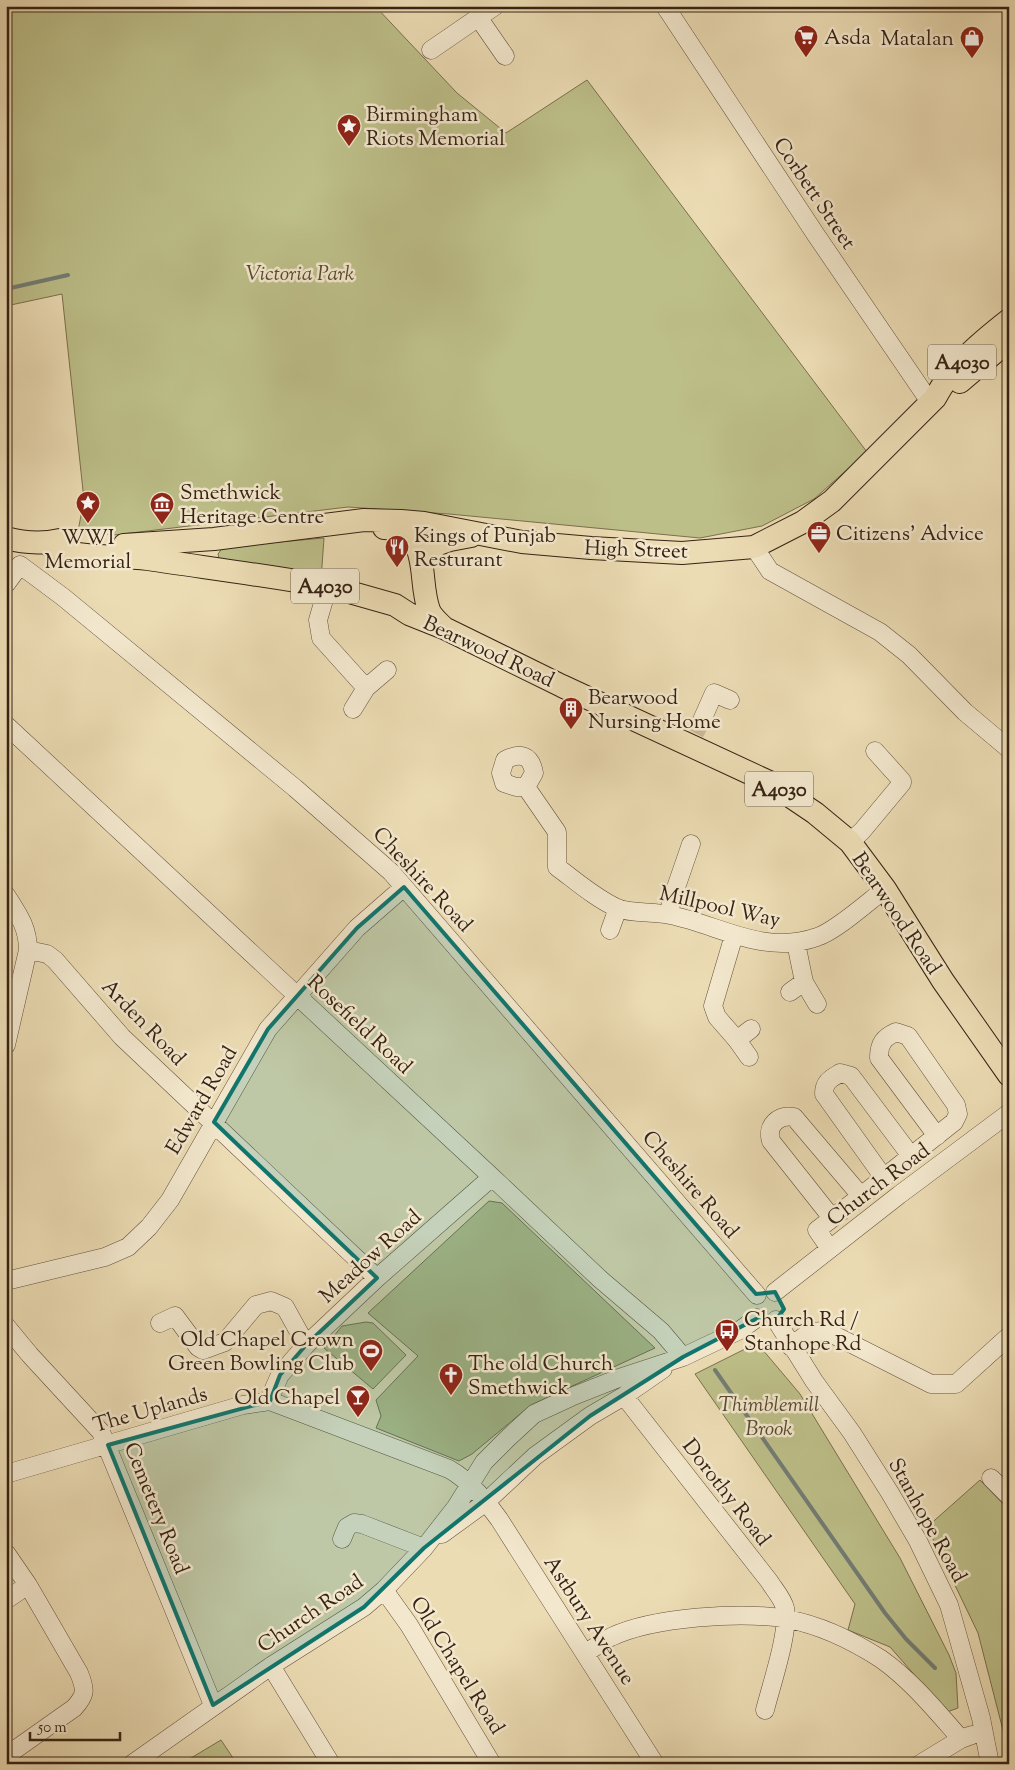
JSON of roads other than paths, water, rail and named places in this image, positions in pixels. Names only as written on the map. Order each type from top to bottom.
[{"type":"main road","name":"High Street","points":[[13,540],[46,543],[59,540],[130,546],[172,553],[214,539],[364,520],[402,521],[522,542],[591,548],[673,553],[754,547],[803,522],[832,501],[932,400],[945,395],[1006,334]]},
{"type":"main road","name":"A4030","points":[[323,526],[402,530],[414,542],[422,562],[424,588],[430,613],[444,628]]},
{"type":"main road","name":"A4030","points":[[422,562],[436,545],[450,540],[480,535]]},
{"type":"main road","points":[[214,539],[210,549],[211,559],[221,570]]},
{"type":"main road","name":"Bearwood Road","points":[[172,553],[221,570],[328,586],[395,605],[409,614],[696,733],[815,813],[850,842],[886,888],[942,981],[1009,1075]]},
{"type":"main road","points":[[395,605],[410,602],[417,598],[424,588]]},
{"type":"street","points":[[431,50],[495,6]]},
{"type":"street","name":"Corbett Street","points":[[665,6],[811,228],[932,400]]},
{"type":"street","points":[[478,18],[505,56]]},
{"type":"street","points":[[6,584],[20,565],[13,540]]},
{"type":"street","points":[[754,547],[770,571],[880,632],[895,643],[964,712],[1009,749]]},
{"type":"street","name":"Cheshire Road","points":[[20,565],[63,597],[295,788],[385,866],[757,1295]]},
{"type":"street","points":[[328,586],[318,620],[321,638],[366,688]]},
{"type":"street","points":[[353,709],[366,688],[387,670]]},
{"type":"street","points":[[696,733],[714,693],[730,700]]},
{"type":"street","name":"Rosefield Road","points":[[6,725],[600,1279],[661,1331],[682,1357]]},
{"type":"street","points":[[850,842],[862,831],[902,783],[875,751]]},
{"type":"street","name":"Millpool Way","points":[[526,787],[556,832],[558,844],[557,867],[586,889],[618,908],[670,915],[768,944],[796,943],[819,937],[886,888]]},
{"type":"street","points":[[670,915],[671,902],[691,844]]},
{"type":"street","name":"Edward Road","points":[[6,1281],[105,1257],[128,1247],[149,1227],[170,1200],[268,1029],[357,928],[404,887]]},
{"type":"street","points":[[6,895],[23,922],[28,937],[28,950],[6,1046]]},
{"type":"street","points":[[610,930],[618,908]]},
{"type":"street","points":[[734,935],[713,1006],[717,1018],[748,1056]]},
{"type":"street","points":[[796,943],[797,987],[817,1004]]},
{"type":"street","name":"Arden Road","points":[[28,950],[47,954],[55,960],[122,1037],[377,1278]]},
{"type":"street","points":[[736,1040],[751,1029]]},
{"type":"street","points":[[830,1249],[817,1230],[954,1122],[958,1114],[956,1105],[908,1036],[896,1032],[886,1037],[879,1046],[878,1058],[936,1136]]},
{"type":"street","points":[[884,1178],[824,1094],[824,1087],[830,1079],[840,1073],[851,1076],[911,1156]]},
{"type":"street","name":"Church Road","points":[[775,1292],[1009,1113]]},
{"type":"street","points":[[832,1218],[771,1141],[768,1133],[771,1126],[777,1120],[787,1116],[794,1117],[861,1196]]},
{"type":"street","name":"Meadow Road","points":[[270,1401],[280,1375],[306,1345],[377,1278],[492,1177]]},
{"type":"street","points":[[766,1291],[775,1292],[782,1299],[784,1309],[780,1317],[766,1322],[757,1318],[752,1309],[757,1295],[766,1291]]},
{"type":"street","points":[[160,1323],[175,1316],[198,1347],[203,1350],[224,1342],[256,1305],[271,1301],[285,1307],[306,1345]]},
{"type":"street","name":"Church Road","points":[[132,1764],[213,1705],[364,1607],[384,1590],[424,1548],[456,1507],[484,1462],[534,1414],[570,1397],[619,1378],[682,1357],[740,1330],[757,1318]]},
{"type":"street","name":"Stanhope Road","points":[[776,1320],[791,1347],[852,1433],[890,1493],[918,1541],[949,1605],[982,1718],[990,1764]]},
{"type":"street","name":"Cemetery Road","points":[[6,1326],[101,1432],[108,1445],[213,1705]]},
{"type":"street","points":[[791,1347],[806,1334],[815,1330],[828,1332],[932,1384],[956,1384],[1009,1336]]},
{"type":"street","name":"Church Road","points":[[424,1548],[486,1502],[536,1456],[590,1416],[624,1396],[682,1357]]},
{"type":"street","name":"Dorothy Road","points":[[624,1396],[769,1581],[785,1605],[787,1619]]},
{"type":"street","name":"The Uplands","points":[[6,1474],[244,1405],[270,1401],[449,1469],[470,1484]]},
{"type":"street","points":[[991,1478],[1009,1496]]},
{"type":"street","points":[[470,1484],[486,1502]]},
{"type":"street","name":"Astbury Avenue","points":[[486,1502],[655,1764]]},
{"type":"street","points":[[342,1539],[347,1526],[354,1522],[424,1548]]},
{"type":"street","points":[[6,1553],[28,1585],[79,1673],[85,1687],[83,1699],[74,1708],[6,1756]]},
{"type":"street","points":[[6,1600],[28,1585]]},
{"type":"street","name":"Old Chapel Road","points":[[384,1590],[409,1625],[492,1764]]},
{"type":"street","points":[[585,1653],[612,1637],[638,1628],[683,1619],[712,1617],[787,1619],[816,1627],[844,1638],[881,1660],[922,1695],[962,1739]]},
{"type":"street","points":[[765,1710],[787,1619]]},
{"type":"street","points":[[271,1666],[331,1764]]},
{"type":"street","points":[[920,1764],[962,1739],[983,1731]]},
{"type":"waterway","points":[[6,289],[68,275]]},
{"type":"waterway","name":"Thimblemill Brook","points":[[715,1370],[885,1613],[906,1639],[935,1668]]},
{"type":"tunnel","points":[[695,733],[702,720]]},
{"type":"place","name":"Asda","points":[[806,58]]},
{"type":"place","name":"Matalan","points":[[972,59]]},
{"type":"place","name":"Birmingham Riots Memorial","points":[[349,147]]},
{"type":"place","name":"WWI Memorial","points":[[88,524]]},
{"type":"place","name":"Smethwick Heritage Centre","points":[[162,525]]},
{"type":"place","name":"Citizens' Advice","points":[[819,554]]},
{"type":"place","name":"Kings of Punjab Resturant","points":[[397,568]]},
{"type":"place","name":"Bearwood Nursing Home","points":[[571,730]]},
{"type":"place","name":"Church Rd / Stanhope Rd","points":[[727,1352]]},
{"type":"place","name":"Old Chapel Crown Green Bowling Club","points":[[371,1372]]},
{"type":"place","name":"The old Church Smethwick","points":[[451,1396]]},
{"type":"place","name":"Old Chapel","points":[[358,1418]]},
{"type":"park label","name":"Victoria Park","points":[[300,273]]}]
